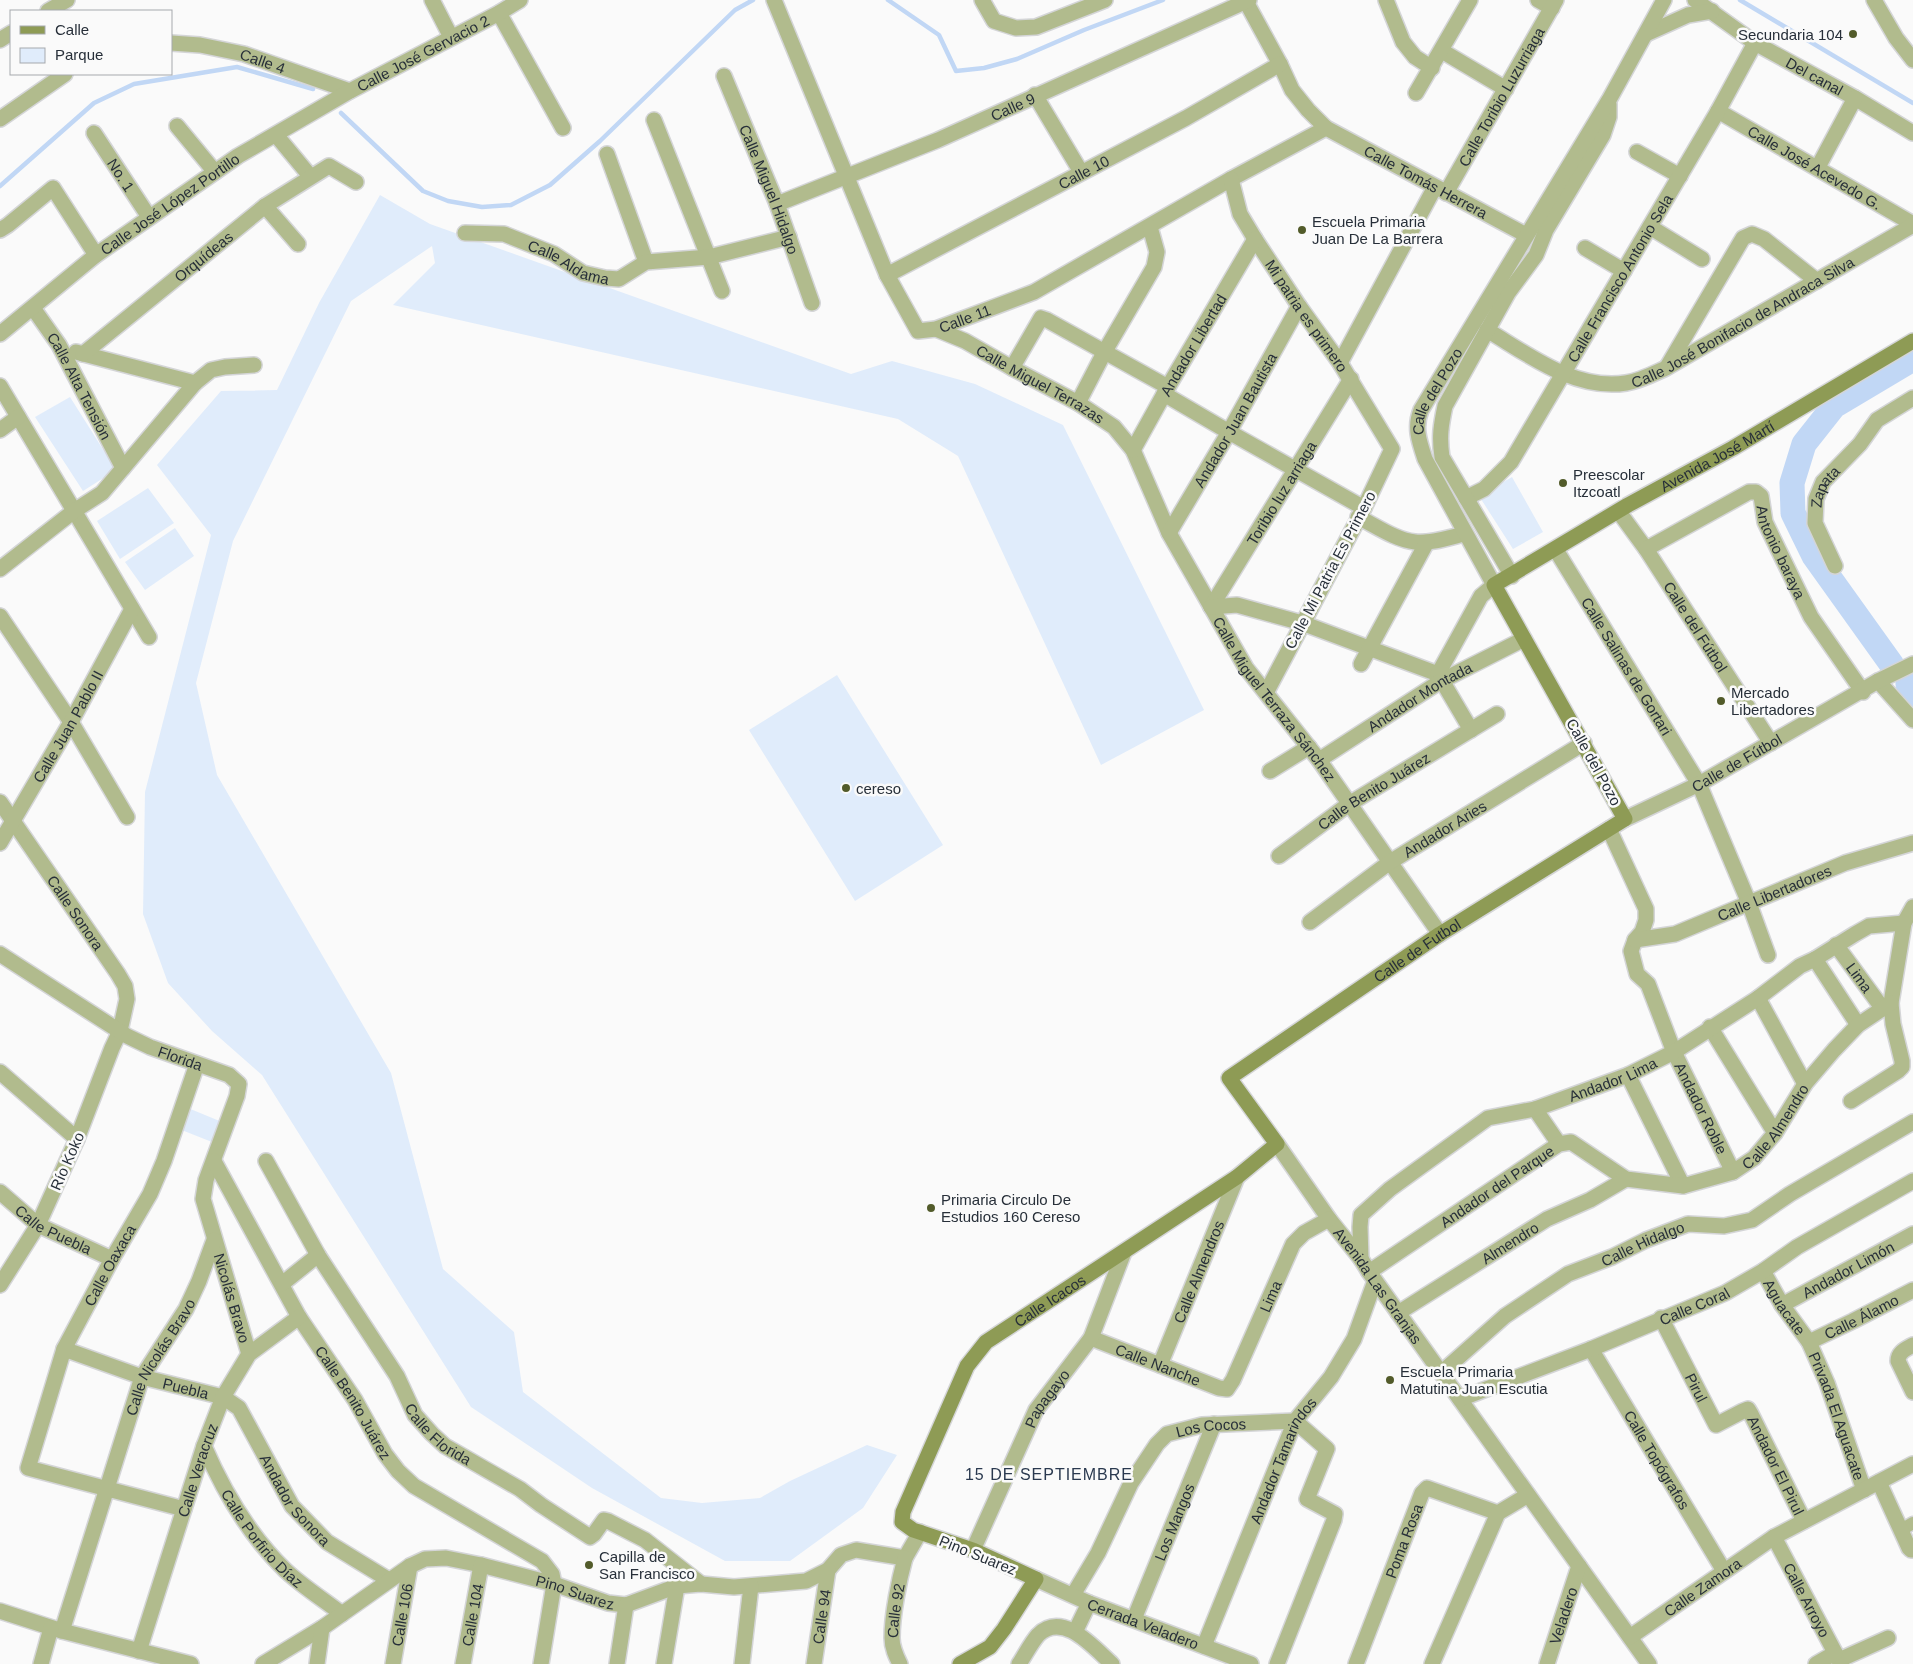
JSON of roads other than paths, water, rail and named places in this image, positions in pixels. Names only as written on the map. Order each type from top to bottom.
[{"type":"main road","name":"Avenida José Martí","points":[[1494,585],[1733,448],[1913,341]]},
{"type":"main road","name":"Calle del Pozo","points":[[1494,585],[1625,819]]},
{"type":"main road","name":"Calle de Fútbol","points":[[1608,829],[1625,819]]},
{"type":"main road","name":"Calle de Futbol","points":[[1230,1078],[1440,934],[1608,829]]},
{"type":"main road","name":"Avenida Las Granjas","points":[[1230,1078],[1277,1144]]},
{"type":"main road","name":"Calle Icacos","points":[[902,1522],[903,1512],[967,1366],[986,1342],[1237,1177],[1277,1144]]},
{"type":"main road","name":"Pino Suarez","points":[[902,1522],[913,1530],[973,1550],[1042,1582]]},
{"type":"main road","points":[[960,1664],[990,1647],[1042,1582]]},
{"type":"street","points":[[50,10],[67,0]]},
{"type":"street","points":[[432,0],[451,37]]},
{"type":"street","name":"Calle José Gervacio 2","points":[[350,91],[499,13],[520,0]]},
{"type":"street","name":"Calle 11","points":[[774,0],[887,275],[918,331],[936,329],[1034,292],[1231,179],[1326,128]]},
{"type":"street","points":[[982,0],[994,21],[1016,28],[1036,26],[1105,0]]},
{"type":"street","name":"Calle 9","points":[[777,204],[938,140],[1246,0]]},
{"type":"street","name":"Calle Tomás Herrera","points":[[1246,0],[1292,90],[1326,128],[1526,235]]},
{"type":"street","points":[[1386,0],[1403,42],[1414,57],[1432,68]]},
{"type":"street","points":[[1416,92],[1442,51],[1470,0]]},
{"type":"street","points":[[1538,0],[1554,4]]},
{"type":"street","name":"Calle del Pozo","points":[[1494,585],[1426,459],[1418,437],[1417,419],[1609,100],[1664,0]]},
{"type":"street","name":"Del canal","points":[[1695,0],[1755,43],[1855,98],[1913,133]]},
{"type":"street","points":[[1874,0],[1896,38],[1913,60]]},
{"type":"street","name":"Calle Toribio Luzurriaga","points":[[1340,363],[1441,190],[1506,88],[1554,4]]},
{"type":"street","points":[[1646,34],[1688,16],[1712,11]]},
{"type":"street","points":[[499,13],[564,128]]},
{"type":"street","name":"Calle 4","points":[[172,43],[200,45],[244,54],[350,91]]},
{"type":"street","name":"Calle Francisco Antonio Sela","points":[[1466,498],[1484,488],[1500,475],[1511,462],[1718,111],[1755,43]]},
{"type":"street","points":[[1442,51],[1506,88]]},
{"type":"street","name":"Calle 10","points":[[887,275],[1186,118],[1280,64]]},
{"type":"street","points":[[0,118],[64,75]]},
{"type":"street","name":"Calle Miguel Hidalgo","points":[[724,76],[777,204],[812,303]]},
{"type":"street","name":"Calle José López Portillo","points":[[0,334],[96,255],[149,217],[238,156],[350,91]]},
{"type":"street","points":[[1036,96],[1081,172]]},
{"type":"street","points":[[1818,167],[1855,98]]},
{"type":"street","points":[[1512,576],[1442,457],[1439,438],[1445,406],[1508,292],[1536,255],[1546,230],[1602,135],[1609,117],[1609,100]]},
{"type":"street","name":"Calle José Acevedo G.","points":[[1718,111],[1818,167],[1913,224]]},
{"type":"street","points":[[654,120],[722,291]]},
{"type":"street","points":[[177,126],[215,172]]},
{"type":"street","name":"No. 1","points":[[94,133],[149,217]]},
{"type":"street","points":[[276,135],[310,176]]},
{"type":"street","points":[[1637,152],[1680,176]]},
{"type":"street","points":[[608,154],[646,262]]},
{"type":"street","name":"Orquídeas","points":[[83,354],[265,206],[310,176],[329,166],[356,182]]},
{"type":"street","name":"Mi patria es primero","points":[[1231,179],[1240,214],[1254,239],[1351,379],[1392,449]]},
{"type":"street","points":[[0,230],[53,188],[96,255]]},
{"type":"street","points":[[265,206],[298,244]]},
{"type":"street","name":"Calle José Bonifacio de Andraca Silva","points":[[1487,330],[1563,374],[1586,381],[1625,383],[1647,378],[1913,224]]},
{"type":"street","points":[[1078,403],[1105,351],[1154,267],[1158,252],[1150,227]]},
{"type":"street","points":[[1650,227],[1702,259]]},
{"type":"street","name":"Calle Aldama","points":[[465,234],[504,234],[554,254],[583,273],[620,279],[646,262],[709,257],[789,237]]},
{"type":"street","points":[[1666,368],[1743,238],[1752,234],[1764,239],[1816,281]]},
{"type":"street","name":"Andador Libertad","points":[[1133,450],[1254,239]]},
{"type":"street","points":[[1585,248],[1624,271]]},
{"type":"street","name":"Andador Juan Bautista","points":[[1170,533],[1299,306]]},
{"type":"street","name":"Calle Alta Tensión","points":[[32,308],[59,345],[123,468]]},
{"type":"street","points":[[1012,368],[1040,318],[1047,320],[1105,351],[1229,432],[1296,470],[1404,539],[1415,542],[1427,542],[1465,534]]},
{"type":"street","name":"Calle Miguel Terrazas","points":[[936,329],[965,341],[1078,403],[1114,427],[1133,450]]},
{"type":"street","points":[[59,345],[83,354],[195,382]]},
{"type":"street","points":[[0,569],[74,511],[102,493],[195,382],[211,370],[254,365]]},
{"type":"street","name":"Toribio luz arriaga","points":[[1211,607],[1351,379]]},
{"type":"street","points":[[0,386],[149,637]]},
{"type":"street","name":"Zapata","points":[[1835,566],[1815,523],[1816,499],[1823,482],[1860,444],[1877,420],[1913,398]]},
{"type":"street","points":[[0,430],[18,416]]},
{"type":"street","name":"Calle Mi Patria Es Primero","points":[[1267,692],[1392,449]]},
{"type":"street","name":"Calle Miguel Terraza Sánchez","points":[[1133,450],[1170,533],[1246,668],[1267,692],[1319,760],[1440,934]]},
{"type":"street","name":"Antonio baraya","points":[[1646,549],[1749,492],[1756,492],[1761,496],[1765,522],[1772,538],[1811,617],[1863,692]]},
{"type":"street","name":"Calle del Fútbol","points":[[1619,512],[1646,549],[1771,743]]},
{"type":"street","points":[[1362,664],[1427,542]]},
{"type":"street","name":"Calle Salinas de Gortari","points":[[1556,550],[1699,784],[1749,903],[1768,955]]},
{"type":"street","points":[[1440,678],[1481,596],[1494,585]]},
{"type":"street","points":[[1211,607],[1237,605],[1302,623],[1370,648],[1440,678],[1471,730]]},
{"type":"street","name":"Calle Juan Pablo II","points":[[0,842],[71,722],[132,610]]},
{"type":"street","points":[[0,616],[71,722],[127,817]]},
{"type":"street","name":"Andador Montada","points":[[1319,760],[1440,678],[1524,639]]},
{"type":"street","points":[[1912,668],[1882,679],[1913,720]]},
{"type":"street","name":"Calle de Fútbol","points":[[1625,819],[1699,784],[1863,692],[1882,679]]},
{"type":"street","name":"Calle Benito Juárez","points":[[1279,856],[1349,804],[1497,714]]},
{"type":"street","name":"Andador Aries","points":[[1310,922],[1390,862],[1584,743]]},
{"type":"street","points":[[1270,771],[1309,747]]},
{"type":"street","name":"Calle Sonora","points":[[0,802],[125,986],[127,999],[120,1031]]},
{"type":"street","points":[[1608,829],[1646,909],[1646,920],[1642,932],[1635,940]]},
{"type":"street","name":"Calle Libertadores","points":[[1635,940],[1675,934],[1845,863],[1913,843]]},
{"type":"street","points":[[1851,1101],[1902,1067],[1893,1024],[1887,1006],[1904,923],[1913,907]]},
{"type":"street","name":"Andador Lima","points":[[1365,1266],[1360,1227],[1361,1216],[1376,1202],[1488,1118],[1535,1109],[1628,1075],[1670,1041],[1710,1027],[1758,998],[1800,966],[1816,959],[1869,926],[1904,923]]},
{"type":"street","name":"Andador Roble","points":[[1635,940],[1632,951],[1637,974],[1648,984],[1670,1041],[1733,1172]]},
{"type":"street","name":"Lima","points":[[1836,945],[1887,1006]]},
{"type":"street","name":"Florida","points":[[0,954],[120,1031],[150,1047],[229,1075],[239,1084],[237,1096],[214,1161]]},
{"type":"street","points":[[1816,959],[1858,1025]]},
{"type":"street","points":[[1758,998],[1805,1084]]},
{"type":"street","name":"Calle Almendro","points":[[1626,1179],[1683,1186],[1733,1172],[1754,1158],[1775,1133],[1805,1084],[1858,1025],[1887,1006]]},
{"type":"street","points":[[1710,1027],[1775,1133]]},
{"type":"street","name":"Río Koko","points":[[0,1285],[38,1225],[77,1139],[120,1031]]},
{"type":"street","name":"Calle Oaxaca","points":[[108,1489],[28,1468],[64,1349],[112,1259],[150,1194],[197,1064]]},
{"type":"street","points":[[0,1072],[77,1139]]},
{"type":"street","points":[[1628,1075],[1683,1186]]},
{"type":"street","points":[[1535,1109],[1559,1144]]},
{"type":"street","name":"Calle Hidalgo","points":[[1441,1373],[1505,1316],[1568,1274],[1688,1224],[1724,1226],[1752,1220],[1790,1194],[1913,1122]]},
{"type":"street","name":"Andador del Parque","points":[[1365,1266],[1559,1144],[1572,1142],[1626,1179]]},
{"type":"street","name":"Avenida Las Granjas","points":[[1277,1144],[1650,1664]]},
{"type":"street","points":[[214,1161],[206,1180],[203,1199],[214,1240]]},
{"type":"street","name":"Calle Benito Juárez","points":[[214,1161],[299,1317],[355,1400],[385,1454],[398,1471],[414,1486],[542,1562],[552,1574],[554,1584]]},
{"type":"street","name":"Calle Florida","points":[[266,1161],[318,1255],[398,1376],[415,1414],[445,1446],[520,1489],[541,1505],[590,1536],[594,1534],[604,1520],[645,1540],[702,1584]]},
{"type":"street","name":"Calle Almendros","points":[[1160,1365],[1237,1177]]},
{"type":"street","name":"Almendro","points":[[1398,1313],[1548,1219],[1590,1200],[1626,1179]]},
{"type":"street","name":"Calle Coral","points":[[1460,1399],[1591,1349],[1725,1292],[1764,1271],[1797,1247],[1913,1181]]},
{"type":"street","name":"Calle Puebla","points":[[0,1192],[38,1225],[112,1259]]},
{"type":"street","name":"Lima","points":[[1228,1389],[1293,1244],[1304,1233],[1334,1224]]},
{"type":"street","name":"Andador Limón","points":[[1782,1304],[1913,1234]]},
{"type":"street","name":"Nicolás Bravo","points":[[214,1240],[249,1354]]},
{"type":"street","name":"Calle Nicolás Bravo","points":[[41,1664],[57,1629],[108,1489],[142,1377],[186,1308],[199,1281],[214,1240]]},
{"type":"street","name":"Papagayo","points":[[973,1550],[1036,1410],[1091,1338],[1124,1252]]},
{"type":"street","points":[[282,1284],[318,1255]]},
{"type":"street","name":"Andador Tamarindos","points":[[1204,1646],[1295,1421],[1331,1376],[1354,1339],[1365,1266]]},
{"type":"street","name":"Aguacate","points":[[1764,1271],[1782,1304],[1809,1342]]},
{"type":"street","name":"Calle Álamo","points":[[1809,1342],[1913,1290]]},
{"type":"street","name":"Calle Veracruz","points":[[139,1651],[204,1446],[223,1397],[249,1354],[299,1317]]},
{"type":"street","name":"Pirul","points":[[1661,1318],[1716,1425],[1748,1409]]},
{"type":"street","name":"Calle Nanche","points":[[1091,1338],[1219,1388],[1228,1389]]},
{"type":"street","name":"Privada El Aguacate","points":[[1809,1342],[1827,1383],[1864,1490]]},
{"type":"street","points":[[1913,1346],[1901,1352],[1898,1361],[1913,1392]]},
{"type":"street","name":"Puebla","points":[[64,1349],[142,1377],[223,1397]]},
{"type":"street","name":"Calle Topógrafos","points":[[1591,1349],[1724,1571]]},
{"type":"street","name":"Andador Sonora","points":[[223,1397],[238,1408],[292,1506],[327,1542],[389,1580]]},
{"type":"street","name":"Andador El Pirul","points":[[1748,1409],[1804,1521]]},
{"type":"street","points":[[1277,1664],[1334,1520],[1334,1514],[1307,1499],[1327,1449],[1295,1421]]},
{"type":"street","name":"Los Cocos","points":[[1071,1595],[1098,1553],[1131,1483],[1157,1444],[1167,1434],[1182,1429],[1214,1424],[1295,1421]]},
{"type":"street","name":"Los Mangos","points":[[1134,1619],[1214,1424]]},
{"type":"street","name":"Calle Porfirio Díaz","points":[[204,1446],[221,1482],[256,1536],[285,1570],[342,1614]]},
{"type":"street","name":"Calle Zamora","points":[[1630,1637],[1774,1537],[1913,1464]]},
{"type":"street","points":[[1879,1482],[1907,1526],[1912,1550]]},
{"type":"street","name":"Poma Rosa","points":[[1356,1664],[1422,1493],[1427,1488],[1498,1513]]},
{"type":"street","points":[[108,1489],[184,1509]]},
{"type":"street","points":[[1432,1664],[1498,1513],[1528,1495]]},
{"type":"street","name":"Pino Suarez","points":[[263,1664],[322,1628],[410,1566],[425,1559],[439,1558],[481,1565],[554,1584],[608,1603],[626,1605],[677,1586],[702,1584],[734,1587],[806,1581],[828,1570],[841,1555],[856,1550],[905,1558],[920,1532]]},
{"type":"street","name":"Calle Arroyo","points":[[1774,1537],[1838,1659]]},
{"type":"street","name":"Calle 92","points":[[900,1664],[895,1655],[892,1640],[901,1572],[905,1558]]},
{"type":"street","name":"Calle 104","points":[[463,1664],[481,1565]]},
{"type":"street","name":"Calle 106","points":[[393,1664],[410,1566]]},
{"type":"street","name":"Veladero","points":[[1547,1664],[1579,1566]]},
{"type":"street","name":"Calle 94","points":[[814,1664],[828,1570]]},
{"type":"street","name":"Cerrada Veladero","points":[[1042,1582],[1089,1603],[1252,1664]]},
{"type":"street","points":[[541,1664],[554,1584]]},
{"type":"street","points":[[664,1664],[677,1586]]},
{"type":"street","points":[[742,1664],[752,1586]]},
{"type":"street","points":[[1075,1632],[1089,1603]]},
{"type":"street","points":[[617,1664],[626,1605]]},
{"type":"street","points":[[0,1611],[57,1629],[190,1664]]},
{"type":"street","points":[[1019,1664],[1039,1634],[1051,1628],[1061,1627],[1075,1632],[1112,1664]]},
{"type":"street","points":[[317,1664],[322,1628]]},
{"type":"street","points":[[1816,1664],[1838,1659],[1888,1638]]},
{"type":"waterway","points":[[341,113],[423,191],[448,201],[482,207],[511,205],[550,185],[600,141],[735,10],[753,0]]},
{"type":"waterway","points":[[888,0],[939,35],[956,71],[984,68],[1017,59],[1084,30],[1163,0]]},
{"type":"waterway","points":[[1740,0],[1913,103]]},
{"type":"waterway","points":[[0,186],[94,103],[134,84],[237,67],[313,89]]},
{"type":"waterway","points":[[1892,665],[1814,556],[1793,513],[1792,483],[1804,444],[1834,406],[1913,359]]},
{"type":"waterway","points":[[1908,684],[1913,694]]},
{"type":"place","name":"Secundaria 104","points":[[1853,34]]},
{"type":"place","name":"Escuela Primaria Juan De La Barrera","points":[[1302,230]]},
{"type":"place","name":"Preescolar Itzcoatl","points":[[1563,483]]},
{"type":"place","name":"Mercado Libertadores","points":[[1721,701]]},
{"type":"place","name":"cereso","points":[[846,788]]},
{"type":"place","name":"Primaria Circulo De Estudios 160 Cereso","points":[[931,1208]]},
{"type":"place","name":"Escuela Primaria Matutina Juan Escutia","points":[[1390,1380]]},
{"type":"place","name":"Capilla de San Francisco","points":[[589,1565]]},
{"type":"district","name":"15 DE SEPTIEMBRE","points":[[1049,1474]]}]
